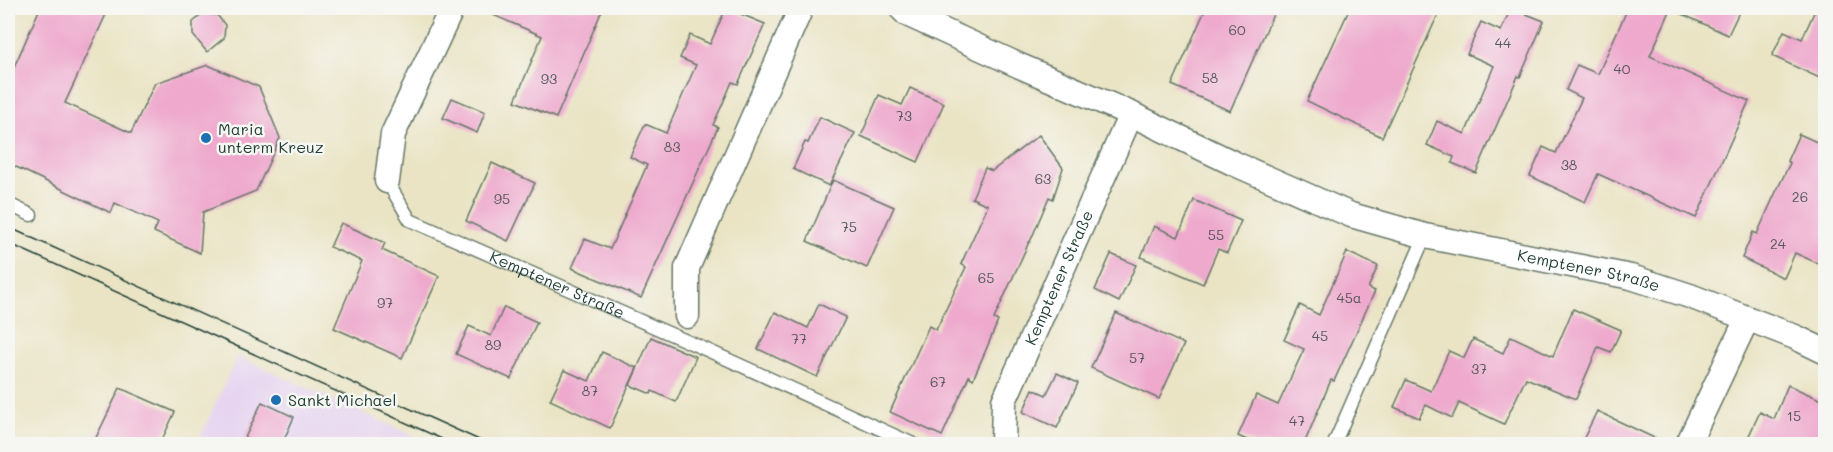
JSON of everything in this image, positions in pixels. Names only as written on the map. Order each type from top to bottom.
[{"type":"street","name":"Kemptener Straße","points":[[387,181],[393,134],[452,8]]},
{"type":"street","points":[[682,327],[687,268],[801,8]]},
{"type":"street","name":"Kemptener Straße","points":[[901,8],[907,14],[1020,66],[1351,215],[1425,236],[1631,277],[1690,296],[1795,337],[1826,352]]},
{"type":"street","name":"Kemptener Straße","points":[[1003,444],[1004,401],[1131,114]]},
{"type":"street","points":[[1688,444],[1747,320]]},
{"type":"lane","name":"Kemptener Straße","points":[[387,181],[410,220],[682,327],[914,444]]},
{"type":"lane","points":[[8,204],[32,214]]},
{"type":"lane","points":[[1334,444],[1425,236]]},
{"type":"shaded area","name":"Sankt Michael","points":[[237,356],[432,444],[197,444]]},
{"type":"building","points":[[40,8],[109,8],[65,103],[131,133],[155,83],[208,65],[259,87],[280,138],[256,191],[203,212],[200,253],[154,232],[158,223],[115,203],[111,213],[8,163],[8,81]]},
{"type":"building","points":[[477,8],[603,8],[556,118],[515,101],[542,36]]},
{"type":"building","points":[[726,8],[765,24],[738,84],[732,82],[713,125],[718,127],[641,298],[572,268],[585,239],[610,249],[647,165],[630,157],[645,124],[666,133],[696,65],[680,58],[690,35],[710,44]]},
{"type":"building","points":[[1206,8],[1276,8],[1230,111],[1172,85]]},
{"type":"building","points":[[1350,8],[1441,8],[1382,137],[1307,101]]},
{"type":"building","points":[[1511,8],[1544,21],[1476,173],[1452,163],[1454,157],[1427,145],[1437,121],[1465,134],[1494,66],[1467,54],[1481,22],[1501,31]]},
{"type":"building","points":[[1628,8],[1741,8],[1728,35],[1671,9],[1650,56],[1749,101],[1696,218],[1598,174],[1585,202],[1530,176],[1543,147],[1556,153],[1582,98],[1566,90],[1577,65],[1598,74]]},
{"type":"building","points":[[1816,8],[1826,8],[1826,81],[1772,56],[1784,31],[1802,39]]},
{"type":"building","points":[[203,14],[217,15],[225,25],[224,38],[207,52],[193,35],[193,22]]},
{"type":"building","points":[[910,88],[944,103],[918,162],[861,136],[879,95],[902,105]]},
{"type":"building","points":[[452,98],[485,112],[477,133],[443,118]]},
{"type":"building","points":[[820,117],[855,133],[829,186],[793,169]]},
{"type":"building","points":[[1799,134],[1826,146],[1826,267],[1795,253],[1784,278],[1742,258],[1753,232],[1757,234],[1790,163],[1787,161]]},
{"type":"building","points":[[1039,135],[1063,168],[1053,199],[1049,197],[994,319],[998,321],[973,379],[969,376],[942,436],[890,412],[929,326],[936,330],[966,267],[961,264],[988,205],[972,198],[985,168],[992,171]]},
{"type":"building","points":[[492,163],[535,183],[508,241],[466,221]]},
{"type":"building","points":[[833,180],[894,207],[867,268],[807,241]]},
{"type":"building","points":[[1194,200],[1241,221],[1227,253],[1218,249],[1203,284],[1141,257],[1154,226],[1178,237]]},
{"type":"building","points":[[341,223],[385,243],[382,250],[439,276],[402,358],[334,328],[362,261],[330,247]]},
{"type":"building","points":[[1347,252],[1378,266],[1368,288],[1375,291],[1334,381],[1331,380],[1304,444],[1256,444],[1238,436],[1256,395],[1278,405],[1304,349],[1284,340],[1300,305],[1319,315]]},
{"type":"building","points":[[1111,254],[1136,265],[1119,302],[1095,290]]},
{"type":"building","points":[[819,304],[846,317],[817,377],[758,349],[775,312],[808,328]]},
{"type":"building","points":[[504,307],[537,322],[511,379],[456,354],[469,326],[491,336]]},
{"type":"building","points":[[1573,309],[1621,330],[1611,352],[1598,347],[1576,399],[1526,378],[1504,424],[1459,403],[1452,418],[1426,405],[1419,418],[1394,407],[1406,380],[1431,391],[1449,351],[1464,358],[1473,339],[1503,353],[1511,336],[1553,356]]},
{"type":"building","points":[[1116,313],[1184,344],[1159,399],[1091,368]]},
{"type":"building","points":[[651,337],[696,357],[676,402],[652,391],[651,394],[630,385]]},
{"type":"building","points":[[602,352],[637,368],[610,428],[550,400],[564,370],[589,381]]},
{"type":"building","points":[[1057,373],[1078,383],[1057,428],[1023,412],[1033,389],[1046,395]]},
{"type":"building","points":[[1788,385],[1826,402],[1826,444],[1745,444],[1760,412],[1774,419]]},
{"type":"building","points":[[120,388],[175,412],[160,444],[93,444]]},
{"type":"building","points":[[262,402],[294,417],[282,444],[242,444]]},
{"type":"building","points":[[1597,411],[1667,444],[1581,444]]},
{"type":"tram line","points":[[8,227],[488,444]]},
{"type":"tram line","points":[[8,243],[453,444]]},
{"type":"place","name":"Maria unterm Kreuz","points":[[206,138]]},
{"type":"place","name":"Sankt Michael","points":[[276,400]]}]
